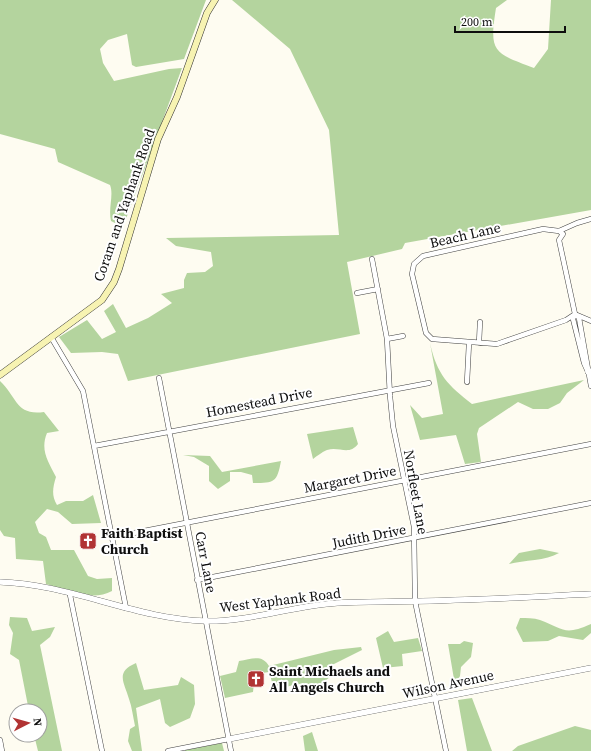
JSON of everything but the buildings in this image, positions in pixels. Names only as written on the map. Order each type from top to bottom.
[{"type":"main road","name":"Coram and Yaphank Road","points":[[0,375],[102,300],[116,277],[158,139],[177,97],[207,13],[215,0]]},
{"type":"street","name":"Beach Lane","points":[[575,314],[566,320],[497,344],[432,339],[426,333],[412,274],[414,264],[423,256],[543,229],[559,231],[578,222],[591,219]]},
{"type":"street","points":[[559,231],[563,234],[558,240],[575,314],[580,318],[590,371],[591,386]]},
{"type":"street","name":"Norfleet Lane","points":[[372,260],[387,339],[389,389],[393,426],[414,527],[415,601],[434,699],[446,751]]},
{"type":"street","points":[[357,293],[378,289]]},
{"type":"street","points":[[575,314],[591,321]]},
{"type":"street","points":[[479,343],[480,322]]},
{"type":"street","points":[[387,339],[403,336]]},
{"type":"street","points":[[51,337],[83,391],[126,608]]},
{"type":"street","points":[[467,382],[469,342]]},
{"type":"street","name":"Carr Lane","points":[[159,378],[231,751]]},
{"type":"street","name":"Homestead Drive","points":[[94,446],[389,389],[429,383]]},
{"type":"street","name":"Margaret Drive","points":[[113,537],[591,444]]},
{"type":"street","name":"Judith Drive","points":[[197,580],[591,503]]},
{"type":"street","name":"West Yaphank Road","points":[[0,582],[38,586],[126,608],[185,620],[206,621],[245,618],[314,605],[591,594]]},
{"type":"street","points":[[70,594],[102,751]]},
{"type":"street","name":"Wilson Avenue","points":[[168,751],[591,668]]},
{"type":"street","points":[[0,740],[2,751]]},
{"type":"green space","points":[[0,0],[206,0],[184,59],[136,67],[132,65],[127,34],[108,40],[100,49],[103,63],[114,81],[169,69],[182,68],[123,227],[111,221],[110,185],[58,162],[55,149],[0,134]]},
{"type":"green space","points":[[232,0],[507,0],[496,8],[493,34],[494,42],[497,49],[502,54],[534,68],[548,49],[551,0],[591,0],[591,210],[405,243],[402,249],[347,262],[360,334],[128,381],[118,354],[102,352],[71,353],[59,337],[87,320],[102,339],[116,332],[104,311],[113,304],[126,328],[148,318],[172,303],[161,294],[184,288],[184,280],[187,273],[205,272],[213,266],[211,252],[176,246],[166,238],[339,235],[329,130],[290,49]]},
{"type":"green space","points":[[430,343],[440,371],[450,385],[472,404],[584,380],[567,393],[560,403],[548,409],[533,409],[518,402],[479,428],[477,434],[481,462],[465,464],[456,435],[420,440],[410,405],[422,418],[443,414]]},
{"type":"green space","points":[[0,381],[22,408],[28,411],[44,412],[59,431],[47,433],[44,445],[50,466],[56,477],[53,491],[57,505],[66,501],[83,501],[93,495],[101,523],[72,524],[58,512],[47,509],[35,522],[39,533],[46,537],[51,550],[74,550],[88,576],[97,579],[112,578],[112,591],[104,594],[88,595],[71,592],[46,584],[43,561],[16,559],[15,538],[4,536],[0,530]]},
{"type":"green space","points":[[353,427],[358,444],[355,448],[347,450],[327,450],[313,459],[307,434]]},
{"type":"green space","points":[[183,455],[210,456],[222,472],[281,461],[276,478],[270,482],[253,483],[252,475],[241,472],[230,472],[230,481],[218,489],[209,481],[209,466],[194,457]]},
{"type":"green space","points":[[540,549],[559,553],[548,558],[509,564],[519,553]]},
{"type":"green space","points":[[10,617],[27,618],[32,631],[55,627],[50,637],[40,645],[62,751],[38,751],[36,743],[48,743],[48,703],[27,703],[19,660],[10,654],[13,633],[9,625]]},
{"type":"green space","points":[[520,618],[538,619],[564,630],[575,630],[591,624],[591,633],[583,640],[559,636],[548,641],[523,642],[516,628]]},
{"type":"green space","points":[[388,631],[394,642],[418,638],[422,651],[402,654],[403,666],[383,668],[376,638]]},
{"type":"green space","points":[[464,641],[473,643],[471,657],[461,667],[460,676],[455,685],[448,644],[460,644]]},
{"type":"green space","points":[[361,647],[362,650],[330,666],[330,677],[321,684],[308,687],[304,685],[295,685],[275,692],[269,672],[255,674],[253,692],[225,698],[220,676],[236,672],[239,661],[256,658],[263,660],[269,666],[334,650]]},
{"type":"green space","points":[[136,663],[144,690],[178,685],[181,677],[194,685],[195,704],[190,718],[170,727],[165,723],[160,699],[136,708],[142,751],[132,751],[128,741],[130,729],[135,726],[131,705],[123,683],[123,674],[125,670],[129,666]]},
{"type":"green space","points":[[472,698],[492,751],[467,751],[458,700]]},
{"type":"green space","points":[[575,726],[591,730],[591,751],[512,751],[518,746]]},
{"type":"green space","points":[[312,732],[318,751],[305,751],[303,736]]},
{"type":"green space","points":[[222,743],[224,751],[185,751],[185,750]]},
{"type":"place","name":"Faith Baptist Church","points":[[88,541]]},
{"type":"place","name":"Saint Michaels and All Angels Church","points":[[256,679]]}]
